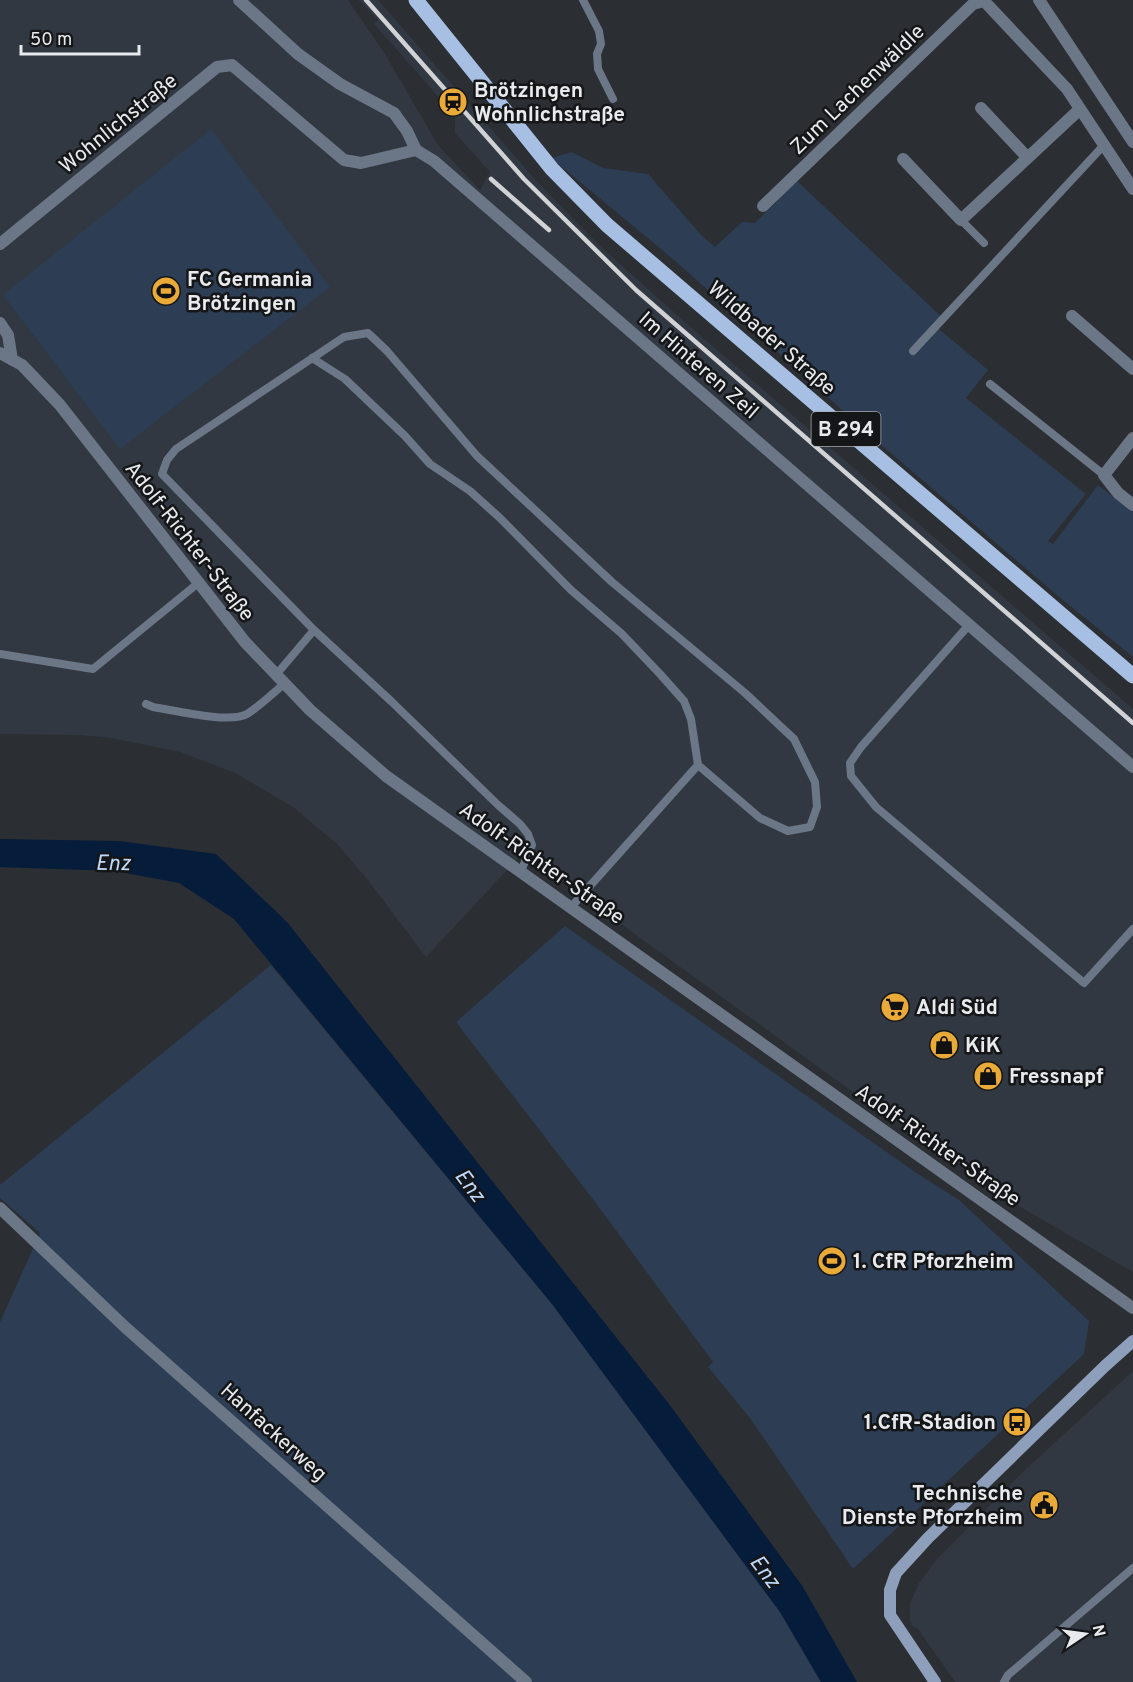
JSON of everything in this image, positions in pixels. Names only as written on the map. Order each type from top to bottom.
[{"type":"main road","name":"Wildbader Straße","points":[[416,0],[552,169],[607,225],[1133,676]]},
{"type":"street","name":"Im Hinteren Zeil","points":[[239,0],[298,54],[340,84],[394,113],[407,131],[416,150],[434,161],[1133,767]]},
{"type":"street","name":"Zum Lachenwäldle","points":[[763,206],[978,0],[984,1],[1067,89],[1133,189]]},
{"type":"street","points":[[1039,0],[1133,142]]},
{"type":"street","name":"Wohnlichstraße","points":[[0,244],[217,67],[232,64],[344,160],[361,163],[416,150]]},
{"type":"street","points":[[981,108],[1027,157]]},
{"type":"street","points":[[903,159],[961,220],[1080,109]]},
{"type":"street","points":[[1072,316],[1133,369]]},
{"type":"street","points":[[0,323],[8,335],[12,360]]},
{"type":"street","name":"Adolf-Richter-Straße","points":[[0,353],[22,365],[60,405],[197,584],[245,642],[279,680],[349,746],[386,776],[572,906],[773,1053],[1133,1308]]},
{"type":"street","points":[[1133,438],[1104,475],[1118,493],[1133,505]]},
{"type":"street","name":"Hanfackerweg","points":[[0,1208],[125,1327],[526,1682]]},
{"type":"street","points":[[935,1682],[903,1638],[890,1615],[889,1600],[892,1581],[903,1563],[1133,1341]]},
{"type":"lane","points":[[583,0],[599,31],[601,44],[597,54],[598,69],[613,99]]},
{"type":"lane","points":[[913,351],[1104,145]]},
{"type":"lane","points":[[961,220],[984,243]]},
{"type":"lane","points":[[312,358],[345,379],[405,436],[430,464],[470,491],[571,590],[622,634],[684,701],[691,719],[698,765],[760,818],[788,831],[810,827],[817,807],[815,782],[794,739],[745,693],[612,582],[477,456],[381,345],[368,333],[344,337],[312,358],[176,449],[167,460],[162,474],[314,630],[520,824],[528,834],[532,845],[521,871]]},
{"type":"lane","points":[[990,384],[1104,475]]},
{"type":"lane","points":[[0,654],[93,669],[197,584]]},
{"type":"lane","points":[[968,626],[861,747],[850,763],[851,776],[876,807],[1084,983],[1133,929]]},
{"type":"lane","points":[[146,704],[202,715],[236,718],[246,715],[279,680],[314,630]]},
{"type":"lane","points":[[572,906],[698,765]]},
{"type":"lane","points":[[1004,1682],[1008,1675],[1133,1568]]},
{"type":"shaded area","points":[[0,0],[348,0],[385,54],[438,145],[480,190],[490,172],[455,133],[455,116],[452,118],[440,105],[443,102],[374,24],[378,20],[359,0],[378,0],[534,178],[600,246],[1133,709],[1133,1272],[1022,1208],[861,1098],[523,853],[426,957],[367,879],[337,844],[293,807],[235,773],[180,752],[111,738],[80,735],[0,734]]},
{"type":"shaded area","name":"FC Germania Brötzingen","points":[[211,129],[330,287],[120,449],[3,295]]},
{"type":"shaded area","points":[[572,152],[603,168],[648,174],[702,236],[715,247],[742,222],[755,223],[797,181],[946,321],[939,329],[988,370],[966,398],[1086,494],[1048,541],[1053,544],[1098,485],[1133,512],[1133,657],[879,443],[673,259],[551,158]]},
{"type":"shaded area","name":"1. CfR Pforzheim","points":[[565,926],[915,1172],[959,1200],[1089,1321],[1084,1354],[853,1569],[750,1418],[708,1367],[713,1362],[595,1202],[456,1022]]},
{"type":"shaded area","points":[[271,965],[552,1304],[780,1612],[821,1682],[0,1682],[0,1322],[40,1233],[0,1198],[0,1185]]},
{"type":"shaded area","points":[[1133,1371],[1133,1682],[955,1682],[918,1629],[912,1626],[910,1603],[919,1583],[937,1559],[1027,1468]]},
{"type":"water","name":"Enz","points":[[0,839],[119,841],[216,854],[287,922],[669,1404],[803,1587],[857,1682],[821,1682],[780,1612],[552,1304],[234,919],[179,883],[115,871],[0,867]]},
{"type":"railway","points":[[366,0],[524,179],[636,290],[1133,723]]},
{"type":"railway","points":[[491,179],[549,230]]},
{"type":"place","name":"Brötzingen Wohnlichstraße","points":[[453,102]]},
{"type":"place","name":"FC Germania Brötzingen","points":[[166,291]]},
{"type":"place","name":"Aldi Süd","points":[[895,1007]]},
{"type":"place","name":"KiK","points":[[944,1045]]},
{"type":"place","name":"Fressnapf","points":[[988,1076]]},
{"type":"place","name":"1. CfR Pforzheim","points":[[832,1261]]},
{"type":"place","name":"1.CfR-Stadion","points":[[1017,1422]]},
{"type":"place","name":"Technische Dienste Pforzheim","points":[[1044,1505]]}]
